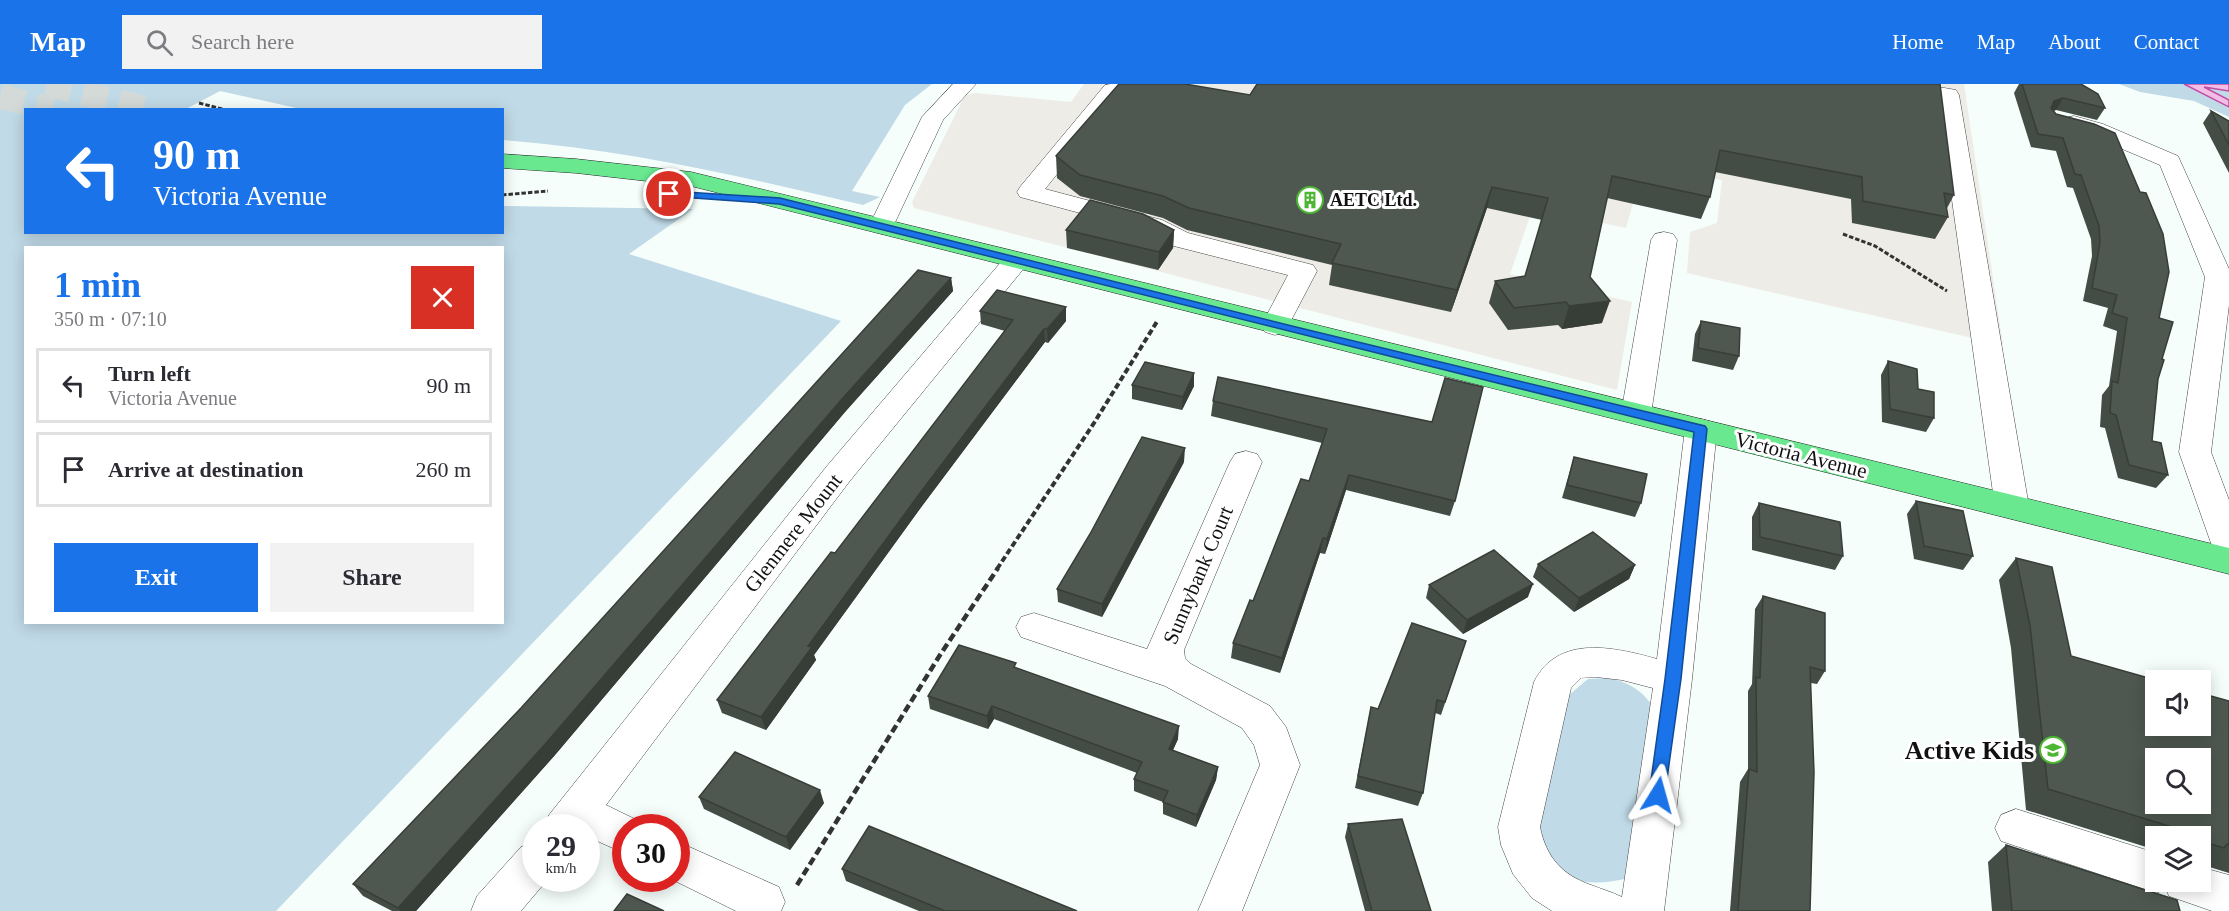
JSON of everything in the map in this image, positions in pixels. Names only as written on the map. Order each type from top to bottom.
[{"type":"highway","name":"Victoria Avenue","points":[[504,161],[576,166],[692,179],[1275,326],[1701,429],[2229,561]]},
{"type":"highway","name":"Victoria Avenue","points":[[504,184],[780,201]]},
{"type":"street","points":[[882,226],[933,117],[965,84]]},
{"type":"street","points":[[1880,84],[1948,95],[2012,507]]},
{"type":"street","points":[[1174,86],[1113,90],[1029,192],[1153,225],[1179,239],[1304,271],[1275,326]]},
{"type":"street","points":[[2057,119],[2095,129],[2170,161],[2219,278],[2195,452],[2229,546]]},
{"type":"street","points":[[1636,414],[1664,240]]},
{"type":"street","name":"Glenmere Mount","points":[[576,814],[838,474],[1016,261]]},
{"type":"street","points":[[1642,911],[1673,679],[1701,429]]},
{"type":"street","name":"Sunnybank Court","points":[[1220,911],[1280,765],[1272,739],[1256,717],[1178,675],[1167,664],[1165,650],[1246,462]]},
{"type":"street","points":[[1034,627],[1178,675]]},
{"type":"street","points":[[1606,911],[1577,902],[1551,887],[1531,867],[1521,846],[1519,827],[1553,682],[1569,667],[1588,663],[1613,664],[1673,679]]},
{"type":"street","points":[[2016,828],[2145,869]]},
{"type":"street","points":[[690,865],[778,896]]},
{"type":"street","points":[[493,911],[522,877]]},
{"type":"street","points":[[2211,890],[2229,896]]},
{"type":"path","points":[[199,103],[218,108]]},
{"type":"path","points":[[504,195],[582,188]]},
{"type":"path","points":[[1843,234],[1875,246],[1950,293],[1980,300]]},
{"type":"path","points":[[778,896],[1094,423],[1171,299]]},
{"type":"shaded area","points":[[0,84],[932,84],[905,105],[852,191],[880,197],[863,205],[684,165],[594,150],[504,140],[504,108],[296,108],[220,91],[188,108],[24,108],[24,234],[504,234],[504,206],[693,209],[629,254],[841,321],[276,911],[0,911]]},
{"type":"shaded area","points":[[1084,84],[1964,84],[2003,345],[1687,273],[1690,232],[1717,223],[1722,180],[1644,165],[1626,228],[1533,208],[1510,274],[1632,302],[1617,390],[914,208],[912,202],[965,95],[976,93],[1071,102]]},
{"type":"shaded area","points":[[2119,84],[2229,84],[2229,117],[2194,101],[2140,92]]},
{"type":"shaded area","points":[[2184,84],[2229,84],[2229,91],[2204,87],[2229,100],[2229,107]]},
{"type":"shaded area","points":[[1609,678],[1635,688],[1654,708],[1625,879],[1597,883],[1577,880],[1561,872],[1551,861],[1536,832],[1569,695],[1588,679]]},
{"type":"building","name":"AETC Ltd.","points":[[1119,84],[1185,84],[1250,95],[1257,84],[1940,84],[1954,195],[1944,193],[1948,217],[1863,201],[1862,177],[1720,150],[1710,197],[1612,176],[1590,277],[1610,301],[1569,306],[1566,302],[1514,308],[1495,281],[1525,276],[1548,198],[1492,187],[1457,290],[1332,263],[1341,244],[1189,208],[1163,196],[1080,175],[1056,156]]},
{"type":"building","points":[[2022,84],[2081,84],[2098,94],[2105,108],[2063,98],[2054,101],[2051,108],[2056,114],[2094,124],[2115,133],[2140,192],[2146,193],[2163,234],[2169,272],[2159,318],[2173,322],[2158,379],[2152,441],[2161,443],[2168,475],[2129,465],[2116,415],[2110,413],[2112,381],[2118,383],[2127,318],[2112,313],[2117,295],[2092,288],[2100,243],[2099,226],[2081,175],[2075,174],[2063,138],[2038,134]]},
{"type":"building","points":[[2211,111],[2229,121],[2229,145]]},
{"type":"building","points":[[1090,200],[1143,214],[1174,230],[1159,252],[1066,230]]},
{"type":"building","points":[[918,270],[951,278],[842,399],[547,742],[398,908],[353,884],[521,708]]},
{"type":"building","points":[[997,290],[1066,307],[1047,329],[1044,329],[920,493],[808,646],[812,647],[761,717],[717,700],[831,552],[835,553],[1013,320],[980,311]]},
{"type":"building","points":[[1701,321],[1740,328],[1739,356],[1698,348]]},
{"type":"building","points":[[1888,361],[1917,369],[1918,389],[1934,392],[1934,418],[1890,409]]},
{"type":"building","points":[[1145,362],[1194,373],[1183,397],[1132,385]]},
{"type":"building","points":[[1218,377],[1432,422],[1445,378],[1483,387],[1455,501],[1349,475],[1327,539],[1323,538],[1282,658],[1233,643],[1250,600],[1253,601],[1301,479],[1309,481],[1327,429],[1213,401]]},
{"type":"building","points":[[1142,437],[1185,448],[1102,604],[1057,589],[1090,534]]},
{"type":"building","points":[[1574,457],[1647,474],[1641,503],[1567,485]]},
{"type":"building","points":[[1916,501],[1963,511],[1973,556],[1924,546]]},
{"type":"building","points":[[1759,503],[1840,522],[1843,556],[1760,537]]},
{"type":"building","points":[[1593,532],[1635,565],[1579,598],[1538,564]]},
{"type":"building","points":[[1494,550],[1533,584],[1467,620],[1429,585]]},
{"type":"building","points":[[2016,558],[2052,567],[2071,656],[2145,677],[2145,736],[2211,736],[2211,696],[2229,701],[2229,845],[2227,844],[2224,848],[2211,844],[2211,826],[2169,826],[2048,789],[2030,625]]},
{"type":"building","points":[[1763,596],[1825,613],[1825,671],[1810,667],[1814,772],[1810,911],[1738,911],[1749,769],[1757,772],[1756,677],[1760,678]]},
{"type":"building","points":[[1412,623],[1466,641],[1445,702],[1437,700],[1423,793],[1358,776],[1371,707],[1378,709]]},
{"type":"building","points":[[959,645],[1016,663],[1014,667],[1179,726],[1169,749],[1218,767],[1197,815],[1163,802],[1168,791],[1134,779],[1142,762],[992,706],[987,716],[928,696]]},
{"type":"building","points":[[735,752],[820,790],[786,837],[699,797]]},
{"type":"building","points":[[1402,819],[1431,911],[1372,911],[1348,824]]},
{"type":"building","points":[[869,826],[1077,911],[945,911],[842,869]]},
{"type":"building","points":[[2006,845],[2145,890],[2145,892],[2177,900],[2180,911],[2012,911]]},
{"type":"building","points":[[627,894],[664,911],[614,911]]},
{"type":"tunnel","points":[[47,84],[142,108]]},
{"type":"tunnel","points":[[0,96],[45,108]]},
{"type":"place","name":"AETC Ltd.","points":[[1310,200]]},
{"type":"place","name":"Active Kids","points":[[2053,750]]},
{"type":"route","points":[[669,194],[780,201],[1296,331],[1701,429],[1658,795]]}]
